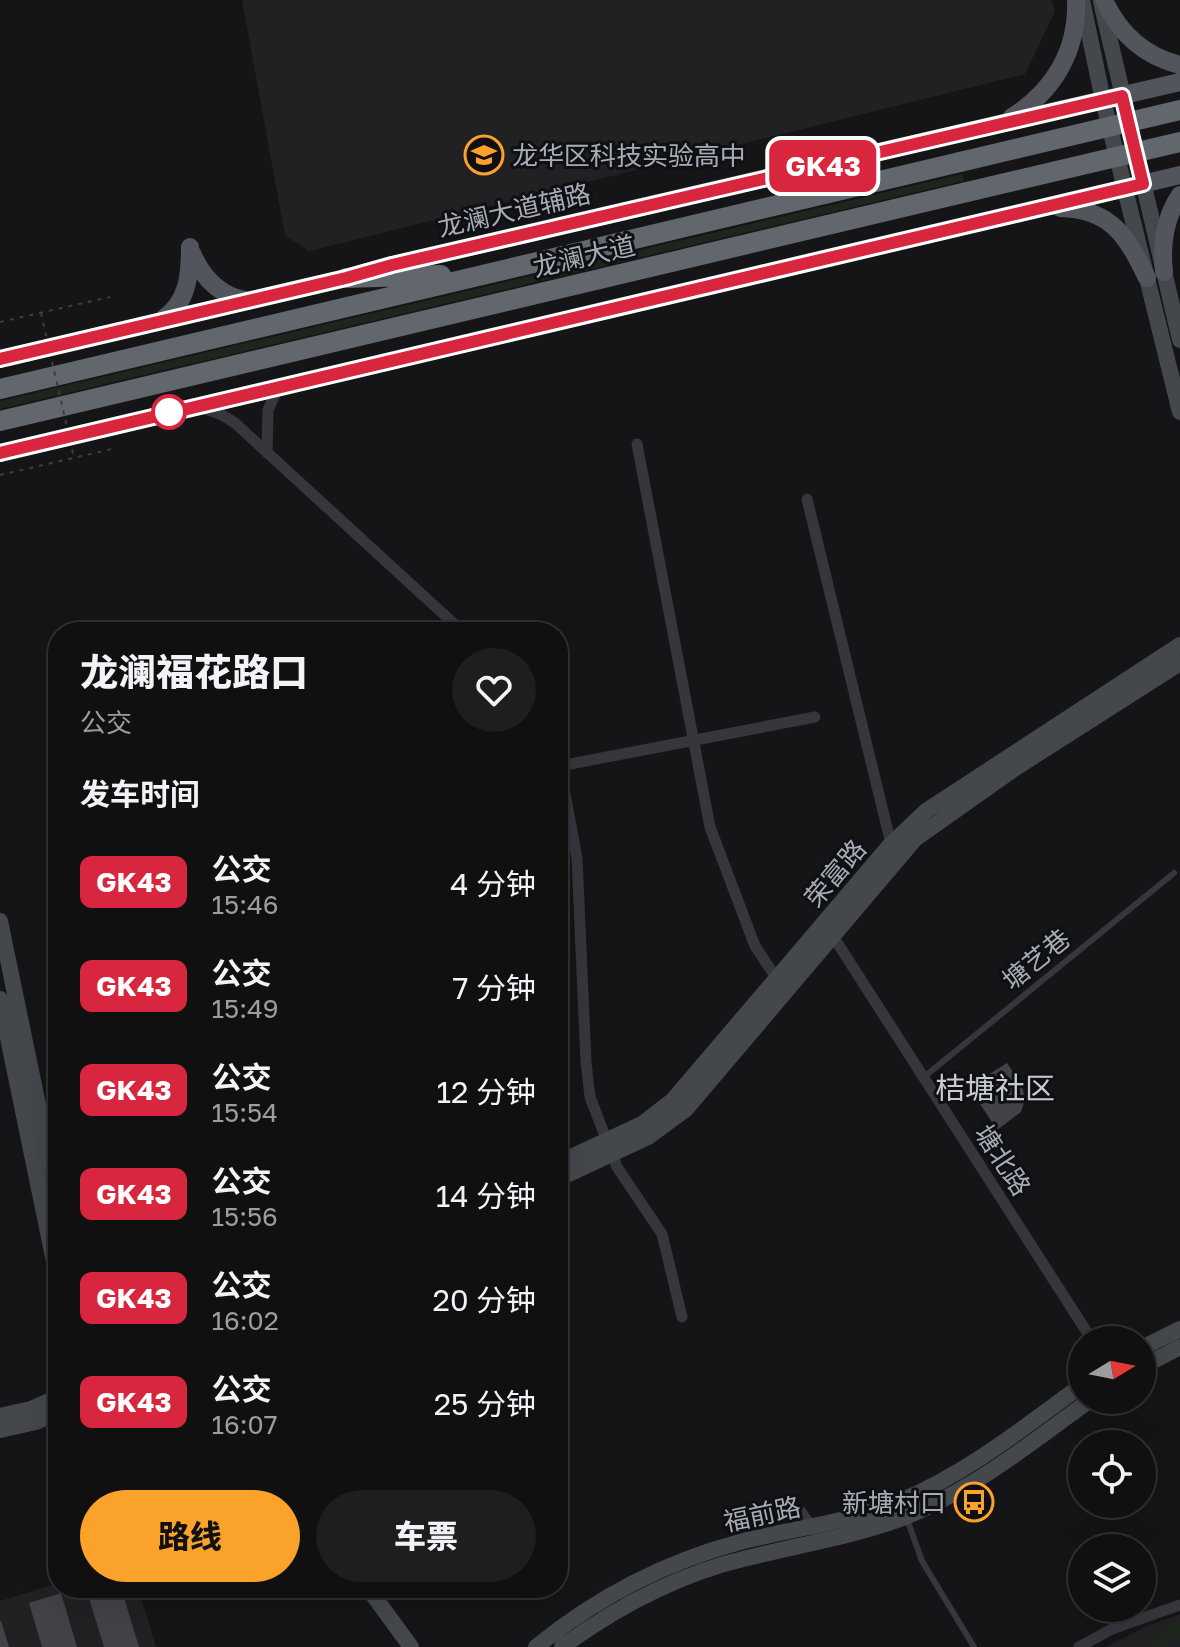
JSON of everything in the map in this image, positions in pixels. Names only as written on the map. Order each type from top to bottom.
[{"type":"highway","name":"龙澜大道","points":[[0,389],[1180,110]]},
{"type":"highway","name":"龙澜大道","points":[[0,421],[1180,142]]},
{"type":"highway","points":[[346,278],[485,274]]},
{"type":"main road","points":[[988,128],[1027,108],[1060,71],[1075,32],[1079,0]]},
{"type":"main road","points":[[1102,0],[1131,40],[1145,51],[1180,65]]},
{"type":"main road","name":"龙澜大道辅路","points":[[1,359],[1180,82]]},
{"type":"main road","points":[[0,453],[1180,175]]},
{"type":"main road","points":[[1156,275],[1167,222],[1180,195]]},
{"type":"main road","points":[[1037,208],[1082,210],[1110,222],[1156,275]]},
{"type":"main road","points":[[158,321],[178,306],[186,290],[190,247],[198,267],[217,288],[228,296],[250,301]]},
{"type":"street","points":[[1079,0],[1112,98],[1156,275],[1180,412]]},
{"type":"street","points":[[1102,0],[1112,98]]},
{"type":"street","points":[[1156,275],[1180,340]]},
{"type":"street","points":[[267,453],[268,410],[279,386]]},
{"type":"street","points":[[196,406],[235,423],[452,622]]},
{"type":"street","points":[[637,444],[714,843],[755,946],[777,979]]},
{"type":"street","points":[[807,499],[891,844]]},
{"type":"street","name":"荣富路","points":[[568,1160],[648,1137],[686,1109],[907,827],[937,803],[1180,645]]},
{"type":"street","name":"荣富路","points":[[568,1173],[673,1100],[777,979],[935,823],[1180,663]]},
{"type":"street","points":[[568,760],[815,717]]},
{"type":"street","points":[[568,810],[577,858],[587,1080],[593,1105],[622,1176],[662,1234],[682,1317]]},
{"type":"street","points":[[0,921],[48,1153]]},
{"type":"street","name":"塘北路","points":[[828,929],[1083,1326]]},
{"type":"street","points":[[0,999],[48,1232]]},
{"type":"street","points":[[1156,1341],[1180,1329]]},
{"type":"street","points":[[1156,1360],[1180,1347]]},
{"type":"street","name":"福前路","points":[[536,1647],[601,1601],[655,1572],[741,1542],[812,1528],[870,1512],[937,1484],[974,1463],[1068,1395]]},
{"type":"street","points":[[0,1416],[48,1401]]},
{"type":"street","name":"福前路","points":[[562,1647],[635,1600],[689,1576],[745,1558],[861,1533],[906,1516],[983,1477],[1071,1414]]},
{"type":"street","points":[[0,1430],[48,1417]]},
{"type":"street","points":[[801,1512],[822,1543]]},
{"type":"street","points":[[375,1598],[411,1647]]},
{"type":"street","points":[[1079,1647],[1112,1629],[1180,1605]]},
{"type":"lane","name":"塘艺巷","points":[[924,1077],[1174,873]]},
{"type":"lane","points":[[906,1516],[922,1561],[974,1647]]},
{"type":"path","points":[[0,322],[110,297]]},
{"type":"path","points":[[41,313],[74,458]]},
{"type":"path","points":[[0,475],[112,449]]},
{"type":"shaded area","name":"龙华区科技实验高中","points":[[242,0],[1052,0],[1055,11],[1025,74],[309,251],[285,235]]},
{"type":"shaded area","points":[[962,174],[964,181],[0,409],[0,401]]},
{"type":"shaded area","points":[[48,1586],[48,1598],[141,1598],[156,1647],[0,1647],[0,1601]]},
{"type":"shaded area","points":[[1180,1614],[1180,1647],[1106,1647],[1147,1626]]},
{"type":"shaded area","points":[[1180,1618],[1180,1635],[1164,1647],[1144,1647],[1160,1628]]},
{"type":"building","points":[[1007,1063],[1022,1086],[1025,1099],[1021,1112],[997,1130],[969,1087]]},
{"type":"building","points":[[48,1597],[62,1598],[77,1647],[42,1647],[29,1603]]},
{"type":"building","points":[[89,1598],[124,1598],[139,1647],[104,1647]]},
{"type":"building","points":[[1,1621],[9,1647],[0,1647]]},
{"type":"bus line","name":"GK43","points":[[0,359],[1122,96],[1143,184],[0,453]]},
{"type":"place","name":"龙华区科技实验高中","points":[[484,155]]},
{"type":"place","name":"新塘村口","points":[[974,1502]]},
{"type":"district","name":"桔塘社区","points":[[995,1088]]}]
